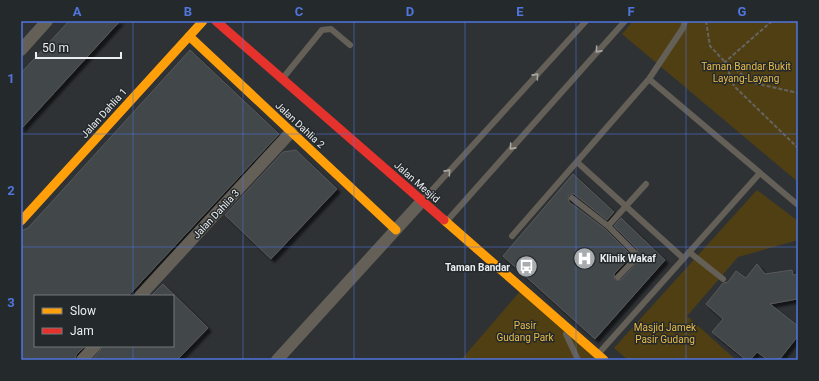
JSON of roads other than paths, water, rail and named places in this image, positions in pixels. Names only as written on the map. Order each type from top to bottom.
[{"type":"street","points":[[21,50],[47,21]]},
{"type":"street","name":"Jalan Dahlia 1","points":[[21,221],[203,21]]},
{"type":"street","name":"Jalan Mesjid","points":[[216,21],[601,357]]},
{"type":"street","name":"Jalan Dahlia 2","points":[[189,36],[396,230]]},
{"type":"street","name":"Jalan Dahlia 3","points":[[141,295],[291,132]]},
{"type":"street","points":[[279,359],[422,201]]},
{"type":"street","points":[[82,360],[94,347]]},
{"type":"lane","points":[[422,201],[586,21]]},
{"type":"lane","points":[[446,222],[624,21]]},
{"type":"lane","points":[[512,236],[649,79],[684,28],[685,21]]},
{"type":"lane","points":[[282,79],[322,30],[331,30],[350,45]]},
{"type":"lane","points":[[649,79],[798,204]]},
{"type":"lane","points":[[577,162],[683,258]]},
{"type":"lane","points":[[601,357],[683,258],[760,173]]},
{"type":"lane","points":[[608,226],[646,184]]},
{"type":"lane","points":[[572,198],[608,226],[634,252],[635,259],[618,278]]},
{"type":"lane","points":[[689,252],[723,279]]},
{"type":"lane","points":[[560,322],[578,360]]},
{"type":"place","name":"Klinik Wakaf","points":[[584,258]]},
{"type":"place","name":"Taman Bandar","points":[[526,267]]},
{"type":"park label","name":"Taman Bandar Bukit Layang-Layang","points":[[746,72]]},
{"type":"park label","name":"Pasir Gudang Park","points":[[525,330]]},
{"type":"park label","name":"Masjid Jamek Pasir Gudang","points":[[665,332]]}]
